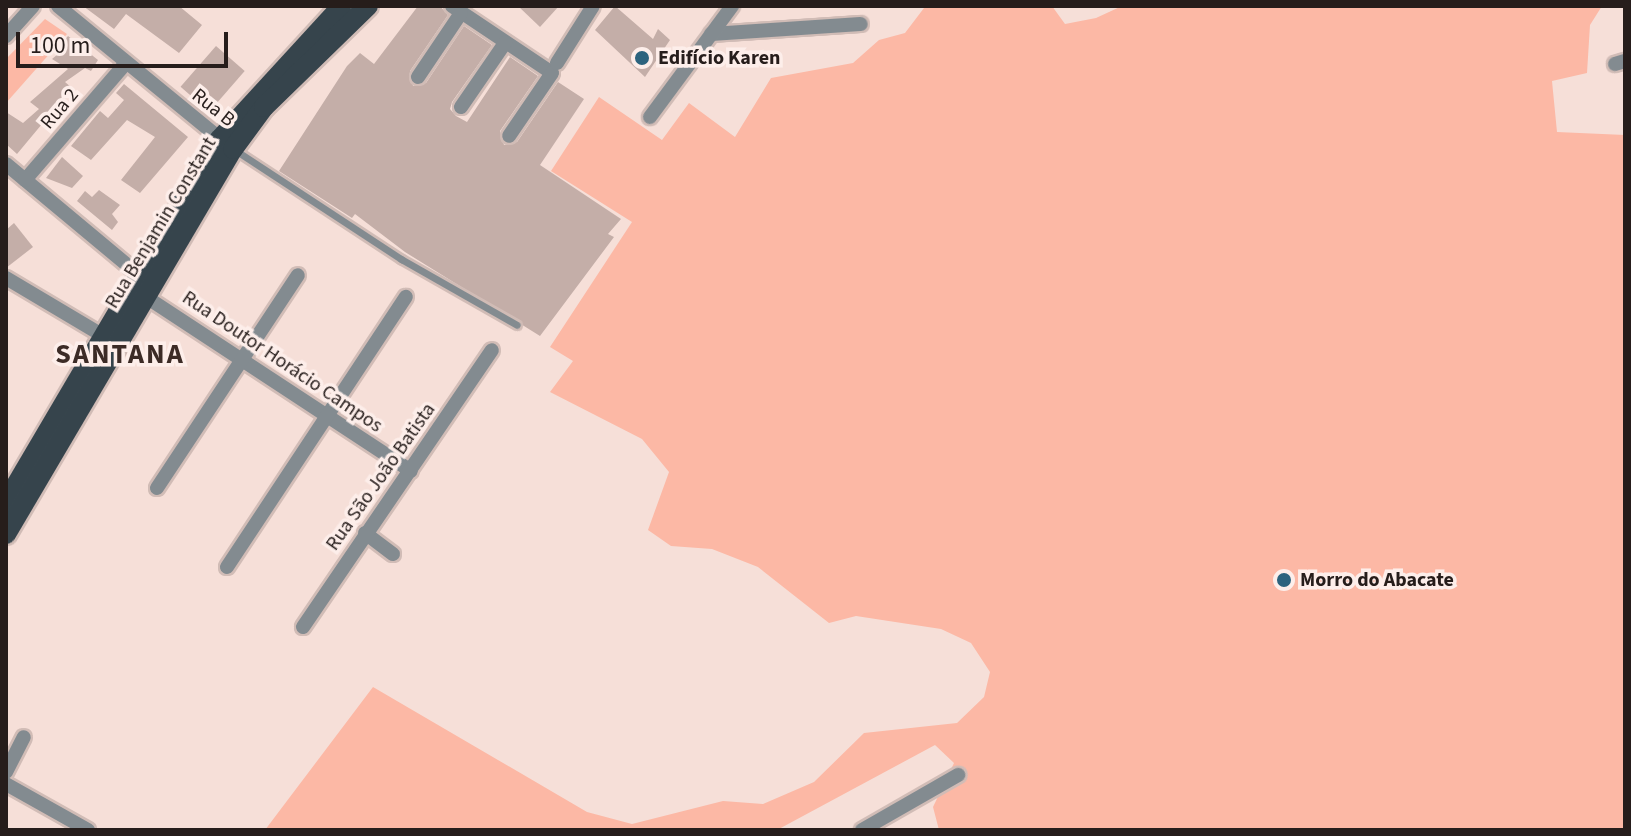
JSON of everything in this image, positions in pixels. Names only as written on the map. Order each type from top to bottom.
[{"type":"main road","name":"Rua Benjamin Constant","points":[[6,534],[138,286],[226,144],[342,6]]},
{"type":"main road","name":"Rua Benjamin Constant","points":[[226,144],[368,6]]},
{"type":"main road","name":"Rua Benjamin Constant","points":[[6,502],[102,335],[138,286]]},
{"type":"street","points":[[6,36],[33,6]]},
{"type":"street","name":"Rua B","points":[[58,6],[226,144]]},
{"type":"street","points":[[557,63],[593,6]]},
{"type":"street","points":[[650,117],[732,6]]},
{"type":"street","points":[[418,77],[456,10],[552,73],[509,136]]},
{"type":"street","points":[[711,34],[861,24]]},
{"type":"street","points":[[461,107],[505,43]]},
{"type":"street","name":"Rua 2","points":[[25,180],[125,64]]},
{"type":"street","name":"Rua Doutor Horácio Campos","points":[[6,164],[138,286],[326,418],[411,471]]},
{"type":"street","points":[[157,488],[298,275]]},
{"type":"street","points":[[6,278],[102,335]]},
{"type":"street","points":[[227,567],[406,297]]},
{"type":"street","name":"Rua São João Batista","points":[[303,627],[492,350]]},
{"type":"street","points":[[365,533],[393,554]]},
{"type":"street","points":[[6,772],[24,737]]},
{"type":"street","points":[[862,830],[958,775]]},
{"type":"street","points":[[6,784],[88,830]]},
{"type":"lane","points":[[226,144],[401,259],[517,325]]},
{"type":"shaded area","points":[[1052,6],[1065,24],[1096,18],[1122,6],[1602,6],[1590,25],[1587,73],[1552,81],[1557,132],[1625,135],[1625,830],[939,830],[933,807],[954,763],[935,745],[777,830],[265,830],[373,687],[587,812],[632,824],[723,801],[763,804],[814,782],[864,733],[957,723],[984,697],[990,672],[971,643],[941,629],[856,616],[829,623],[758,567],[712,549],[671,546],[648,530],[669,472],[642,439],[550,392],[573,361],[550,347],[632,222],[551,171],[599,97],[662,140],[689,103],[735,137],[771,78],[853,63],[879,40],[905,33],[924,8]]},
{"type":"shaded area","points":[[45,19],[67,34],[6,103],[6,59]]},
{"type":"building","points":[[83,6],[179,6],[202,25],[179,53],[126,14],[114,29]]},
{"type":"building","points":[[418,6],[440,6],[448,15],[410,71],[413,86],[426,83],[464,26],[492,45],[452,102],[450,109],[456,116],[467,122],[510,57],[538,76],[500,131],[504,145],[517,142],[558,82],[584,99],[540,165],[621,219],[608,234],[614,237],[540,336],[405,252],[355,214],[352,218],[279,171],[347,66],[360,53],[374,64]]},
{"type":"building","points":[[518,6],[559,6],[540,27]]},
{"type":"building","name":"Edifício Karen","points":[[615,6],[653,39],[658,29],[670,40],[645,77],[595,30]]},
{"type":"building","points":[[68,36],[98,60],[91,71],[85,68],[65,82],[72,88],[17,154],[6,144],[6,112],[23,123],[39,109],[30,102],[68,69],[52,59],[64,49],[60,46]]},
{"type":"building","points":[[216,46],[245,71],[209,112],[181,87]]},
{"type":"building","points":[[124,84],[188,137],[140,193],[121,180],[155,137],[127,120],[91,160],[71,146],[100,111],[108,118],[124,100],[116,93]]},
{"type":"building","points":[[62,157],[83,176],[72,188],[46,178]]},
{"type":"building","points":[[99,190],[120,205],[112,214],[118,222],[112,230],[77,201],[85,191],[92,197]]},
{"type":"building","points":[[14,223],[33,247],[6,268],[6,230]]},
{"type":"place","name":"Edifício Karen","points":[[642,58]]},
{"type":"place","name":"Morro do Abacate","points":[[1284,580]]},
{"type":"district","name":"SANTANA","points":[[120,354]]}]
